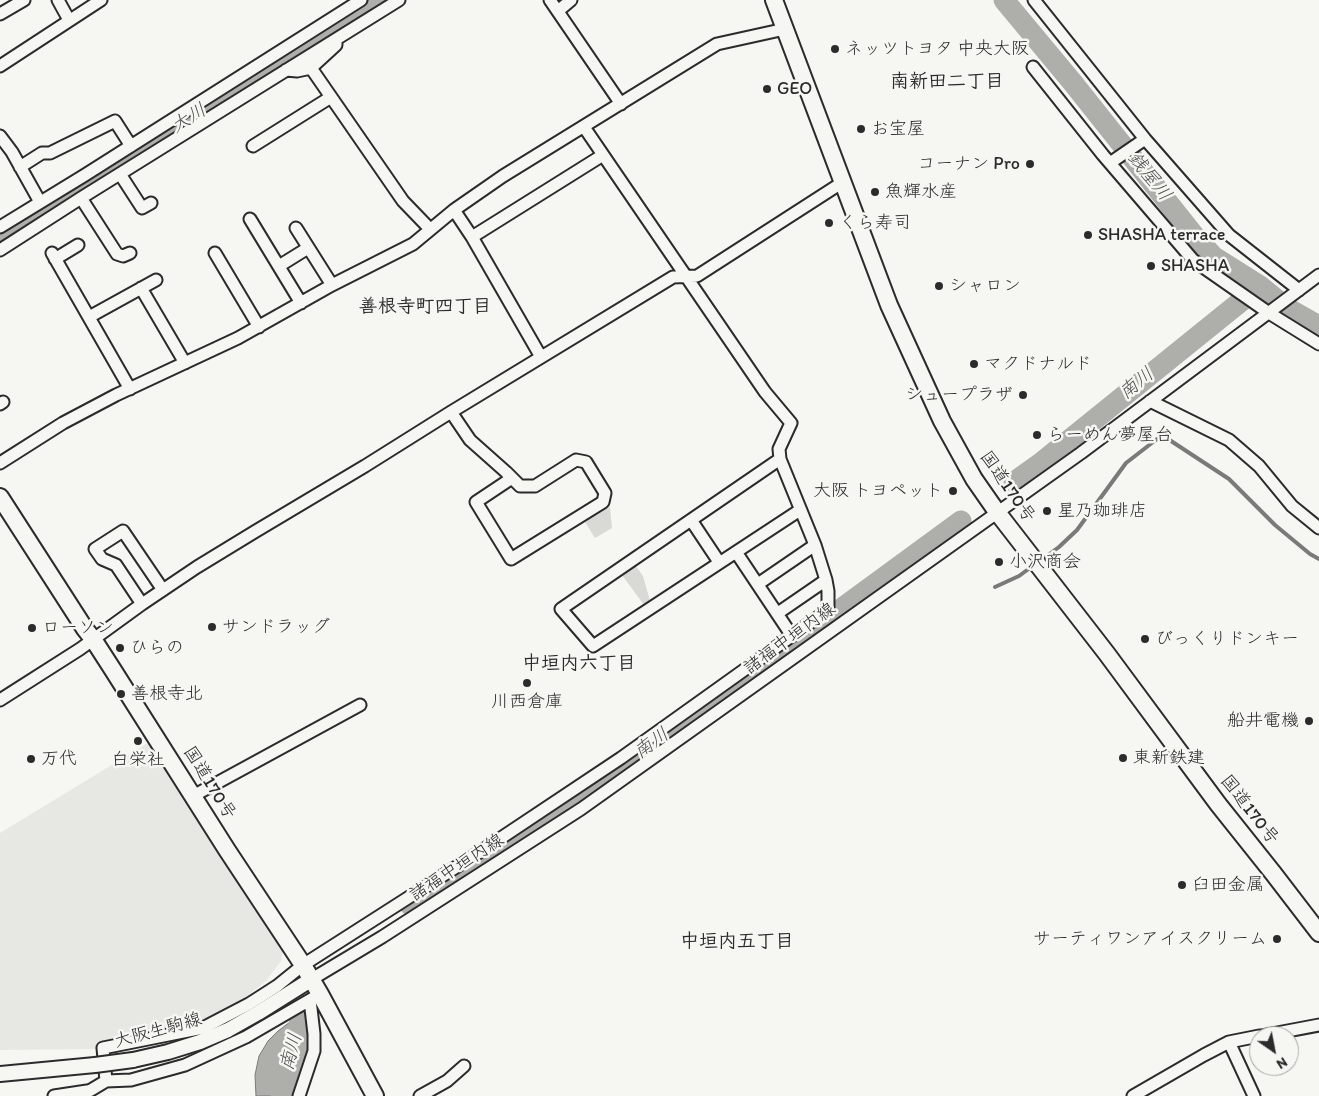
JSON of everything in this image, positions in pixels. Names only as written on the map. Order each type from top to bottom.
[{"type":"highway","name":"国道170号","points":[[774,0],[889,305],[938,413],[974,479],[1218,804],[1319,933]]},
{"type":"highway","name":"国道170号","points":[[0,497],[307,972],[315,997],[375,1096]]},
{"type":"main road","name":"大阪生駒線","points":[[0,1074],[133,1060],[200,1042],[228,1030],[258,1013],[307,972]]},
{"type":"street","points":[[0,14],[24,0]]},
{"type":"street","points":[[58,0],[69,20]]},
{"type":"street","points":[[0,66],[101,0]]},
{"type":"street","points":[[0,250],[81,198],[90,182],[131,146],[361,0]]},
{"type":"street","points":[[0,227],[40,202],[90,182],[120,174],[399,0]]},
{"type":"street","points":[[550,0],[621,104]]},
{"type":"street","points":[[558,11],[571,0]]},
{"type":"street","points":[[1034,0],[1145,139],[1229,235],[1299,290]]},
{"type":"street","points":[[0,463],[63,423],[238,338],[332,285],[412,244],[454,210],[503,176],[717,44],[785,29]]},
{"type":"street","points":[[286,70],[297,71],[311,68],[336,45],[336,39]]},
{"type":"street","points":[[1033,67],[1110,163],[1193,260],[1276,308],[1319,344]]},
{"type":"street","points":[[311,68],[403,201],[430,229]]},
{"type":"street","points":[[253,146],[331,97]]},
{"type":"street","points":[[20,167],[42,154],[50,153],[115,121],[131,146]]},
{"type":"street","points":[[106,1081],[103,1048],[203,1028],[249,1004],[277,986],[307,972],[489,846],[621,758],[828,610],[826,580],[815,545],[780,459],[779,449],[791,423],[764,392],[584,127]]},
{"type":"street","points":[[0,136],[12,152],[40,202]]},
{"type":"street","points":[[1110,163],[1145,139]]},
{"type":"street","points":[[472,237],[603,156]]},
{"type":"street","points":[[120,174],[142,208],[151,203]]},
{"type":"street","points":[[0,700],[80,649],[163,590],[256,531],[673,277],[697,276],[843,182]]},
{"type":"street","points":[[81,198],[117,254],[123,256],[130,253]]},
{"type":"street","points":[[454,210],[472,237],[541,356]]},
{"type":"street","points":[[250,219],[301,303]]},
{"type":"street","points":[[296,228],[332,285]]},
{"type":"street","points":[[78,245],[53,256],[130,389]]},
{"type":"street","points":[[278,266],[308,248]]},
{"type":"street","points":[[215,253],[259,326]]},
{"type":"street","name":"諸福中垣内線","points":[[307,972],[382,938],[581,809],[1081,453],[1319,275]]},
{"type":"street","points":[[89,317],[156,280]]},
{"type":"street","points":[[141,288],[184,363]]},
{"type":"street","points":[[1150,401],[1228,440],[1259,466],[1292,506],[1319,528]]},
{"type":"street","points":[[451,412],[470,440],[512,478],[520,486],[536,486],[576,460],[586,462],[605,493],[603,502],[511,559],[476,502],[512,478]]},
{"type":"street","points":[[780,459],[561,609],[593,646],[800,510]]},
{"type":"street","points":[[691,520],[719,562]]},
{"type":"street","points":[[142,604],[116,564],[102,559],[95,549],[123,531],[163,590]]},
{"type":"street","points":[[758,584],[815,545]]},
{"type":"street","points":[[736,552],[792,636]]},
{"type":"street","points":[[778,613],[826,580]]},
{"type":"street","points":[[193,796],[360,705]]},
{"type":"street","points":[[80,1096],[106,1081],[132,1080],[185,1065],[246,1036],[315,997]]},
{"type":"street","points":[[299,1096],[314,1051],[315,997]]},
{"type":"street","points":[[1299,1029],[1319,1025]]},
{"type":"street","points":[[1133,1096],[1229,1042],[1249,1038]]},
{"type":"street","points":[[1229,1042],[1254,1096]]},
{"type":"street","points":[[420,1096],[447,1081],[464,1066]]},
{"type":"street","points":[[54,1096],[91,1090]]},
{"type":"shaded area","points":[[610,507],[612,528],[595,538],[585,522]]},
{"type":"shaded area","points":[[635,565],[643,576],[650,601],[644,605],[622,575]]},
{"type":"shaded area","points":[[148,743],[283,951],[281,961],[266,981],[241,1001],[213,1016],[123,1039],[111,1039],[96,1047],[96,1049],[0,1050],[0,833]]},
{"type":"water","points":[[298,1016],[305,1019],[309,1045],[308,1054],[292,1096],[256,1096],[255,1075],[259,1056],[268,1041]]},
{"type":"waterway","name":"大川","points":[[0,238],[378,0]]},
{"type":"waterway","name":"銭屋川","points":[[1004,0],[1073,83],[1193,234],[1214,257],[1260,286],[1287,308],[1319,326]]},
{"type":"waterway","name":"南川","points":[[1014,482],[1042,462],[1260,286]]},
{"type":"waterway","points":[[1040,561],[1077,530],[1126,463],[1157,439],[1168,439],[1229,479],[1275,525],[1310,554],[1319,559]]},
{"type":"waterway","name":"南川","points":[[409,904],[555,811],[619,767],[767,663],[961,521]]},
{"type":"waterway","points":[[995,587],[1019,576],[1034,565]]},
{"type":"waterway","name":"南川","points":[[281,1096],[303,1009]]},
{"type":"place","name":"ネッツトヨタ 中央大阪","points":[[835,49]]},
{"type":"place","name":"GEO","points":[[767,89]]},
{"type":"place","name":"お宝屋","points":[[861,129]]},
{"type":"place","name":"コーナン Pro","points":[[1030,164]]},
{"type":"place","name":"魚輝水産","points":[[875,192]]},
{"type":"place","name":"くら寿司","points":[[829,223]]},
{"type":"place","name":"SHASHA terrace","points":[[1088,235]]},
{"type":"place","name":"SHASHA","points":[[1151,266]]},
{"type":"place","name":"シャロン","points":[[939,286]]},
{"type":"place","name":"マクドナルド","points":[[974,364]]},
{"type":"place","name":"シュープラザ","points":[[1023,395]]},
{"type":"place","name":"らーめん夢屋台","points":[[1037,435]]},
{"type":"place","name":"大阪 トヨペット","points":[[953,491]]},
{"type":"place","name":"星乃珈琲店","points":[[1047,511]]},
{"type":"place","name":"小沢商会","points":[[999,562]]},
{"type":"place","name":"サンドラッグ","points":[[212,627]]},
{"type":"place","name":"ローソン","points":[[32,628]]},
{"type":"place","name":"びっくりドンキー","points":[[1145,639]]},
{"type":"place","name":"ひらの","points":[[120,648]]},
{"type":"place","name":"川西倉庫","points":[[527,683]]},
{"type":"place","name":"善根寺北","points":[[121,694]]},
{"type":"place","name":"船井電機","points":[[1309,721]]},
{"type":"place","name":"白栄社","points":[[138,741]]},
{"type":"place","name":"東新鉄建","points":[[1123,758]]},
{"type":"place","name":"万代","points":[[31,759]]},
{"type":"place","name":"臼田金属","points":[[1182,885]]},
{"type":"place","name":"サーティワンアイスクリーム","points":[[1277,939]]},
{"type":"district","name":"南新田二丁目","points":[[947,82]]},
{"type":"district","name":"善根寺町四丁目","points":[[425,307]]},
{"type":"district","name":"中垣内六丁目","points":[[579,664]]},
{"type":"district","name":"中垣内五丁目","points":[[737,942]]}]
